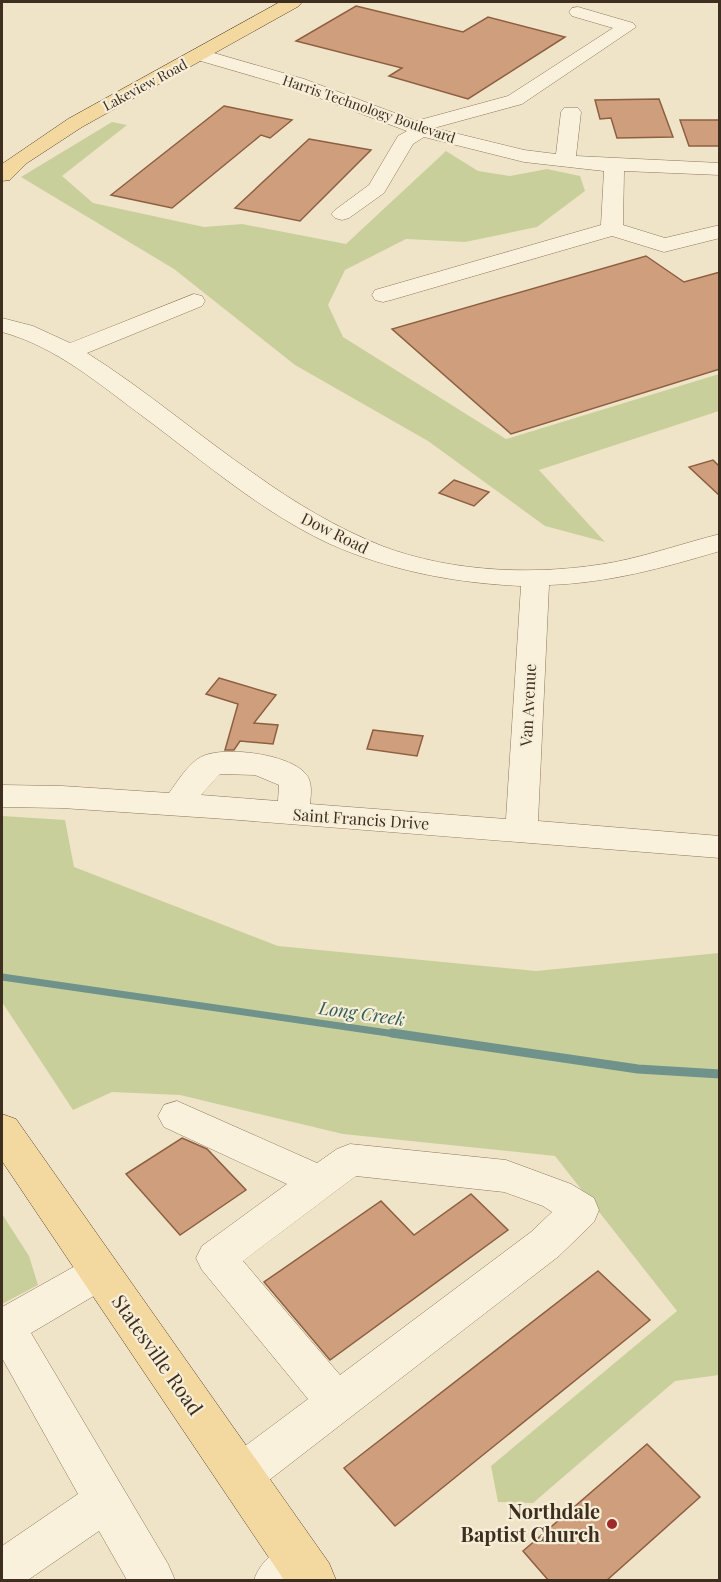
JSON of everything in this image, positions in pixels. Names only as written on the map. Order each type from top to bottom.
[{"type":"main road","name":"Lakeview Road","points":[[2,175],[20,159],[75,123],[293,2]]},
{"type":"main road","name":"Statesville Road","points":[[2,1130],[240,1476],[296,1574]]},
{"type":"street","points":[[342,214],[377,189],[405,140],[419,129],[515,100],[627,27],[578,12]]},
{"type":"street","name":"Harris Technology Boulevard","points":[[200,55],[297,83],[419,129],[468,144],[524,156],[566,161],[614,165],[720,168]]},
{"type":"street","points":[[566,161],[572,112]]},
{"type":"street","points":[[612,229],[614,165]]},
{"type":"street","points":[[383,295],[612,229],[664,245],[720,231]]},
{"type":"street","points":[[69,352],[194,301]]},
{"type":"street","name":"Dow Road","points":[[2,325],[31,333],[69,352],[272,498],[340,538],[373,552],[467,573],[535,579],[610,571],[649,563],[720,542]]},
{"type":"street","name":"Van Avenue","points":[[521,831],[535,579]]},
{"type":"street","points":[[178,805],[192,784],[212,764],[263,765],[281,770],[294,780],[292,814]]},
{"type":"street","name":"Saint Francis Drive","points":[[2,796],[62,797],[178,805],[720,847]]},
{"type":"street","points":[[177,1116],[320,1182]]},
{"type":"street","points":[[240,1476],[338,1402],[545,1244],[580,1210],[557,1195],[506,1176],[350,1160],[216,1258],[338,1402]]},
{"type":"street","points":[[100,1272],[3,1327],[152,1581]]},
{"type":"street","points":[[2,1572],[106,1500]]},
{"type":"green space","points":[[112,122],[127,125],[62,176],[93,203],[204,227],[242,224],[346,244],[446,151],[478,171],[510,176],[547,169],[580,176],[585,191],[537,227],[465,242],[406,239],[345,270],[328,305],[343,337],[506,439],[719,374],[719,411],[539,470],[605,542],[545,526],[428,441],[295,365],[174,269],[21,177]]},
{"type":"green space","points":[[2,816],[65,820],[74,867],[278,946],[536,971],[719,953],[719,1375],[675,1381],[533,1503],[498,1502],[491,1466],[677,1311],[555,1156],[343,1134],[180,1095],[112,1092],[73,1110],[2,1002]]},
{"type":"green space","points":[[2,1214],[29,1256],[38,1285],[2,1304]]},
{"type":"building","points":[[356,6],[463,32],[488,17],[565,37],[468,99],[389,76],[402,68],[296,41]]},
{"type":"building","points":[[659,99],[673,137],[617,138],[611,118],[600,119],[595,100]]},
{"type":"building","points":[[224,106],[292,120],[270,138],[261,135],[172,208],[111,195]]},
{"type":"building","points":[[680,120],[720,120],[720,146],[689,146]]},
{"type":"building","points":[[309,139],[371,150],[300,221],[235,208]]},
{"type":"building","points":[[646,256],[684,282],[720,272],[720,369],[511,434],[392,329]]},
{"type":"building","points":[[713,460],[720,467],[720,496],[689,467]]},
{"type":"building","points":[[454,480],[489,492],[474,506],[439,493]]},
{"type":"building","points":[[219,678],[276,695],[254,723],[278,725],[273,744],[240,741],[234,750],[225,750],[238,704],[206,694]]},
{"type":"building","points":[[373,730],[423,736],[417,756],[367,749]]},
{"type":"building","points":[[182,1138],[207,1149],[246,1190],[180,1235],[126,1174]]},
{"type":"building","points":[[471,1194],[508,1230],[330,1360],[264,1282],[381,1201],[414,1235]]},
{"type":"building","points":[[598,1271],[650,1320],[395,1526],[344,1468]]},
{"type":"building","name":"Northdale Baptist Church","points":[[647,1444],[700,1497],[606,1581],[549,1581],[523,1551]]},
{"type":"waterway","name":"Long Creek","points":[[2,977],[402,1035]]},
{"type":"waterway","name":"Long Creek","points":[[392,1033],[638,1069],[720,1074]]},
{"type":"place","name":"Northdale Baptist Church","points":[[612,1524]]}]
